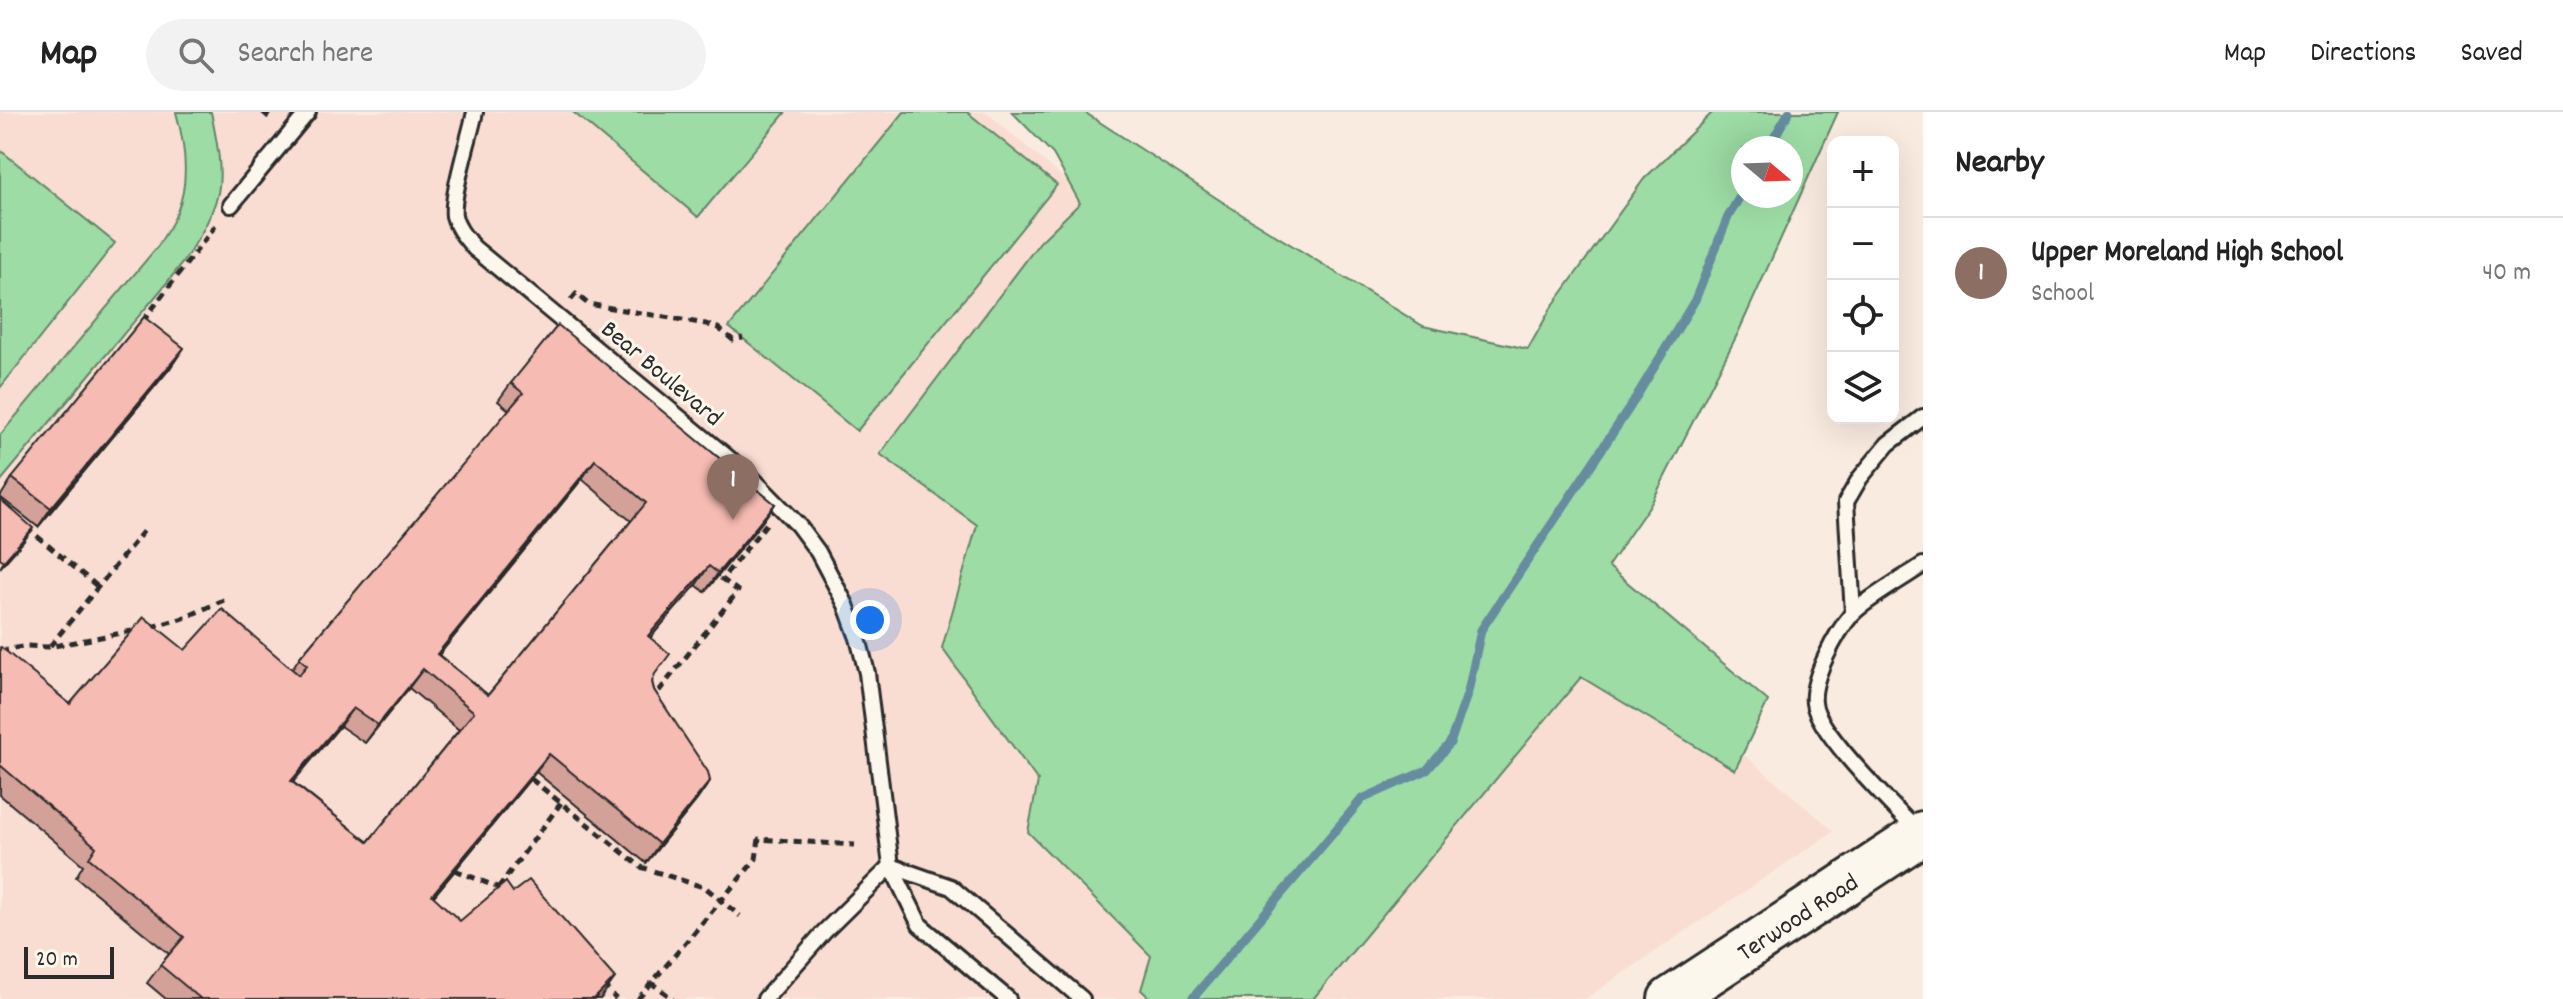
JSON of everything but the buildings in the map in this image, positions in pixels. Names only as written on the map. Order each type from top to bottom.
[{"type":"street","name":"Terwood Road","points":[[1680,996],[1922,834]]},
{"type":"lane","points":[[231,205],[308,112]]},
{"type":"lane","name":"Bear Boulevard","points":[[475,112],[454,201],[454,217],[460,232],[474,248],[773,497],[811,543],[833,579],[858,638],[867,673],[891,866],[920,925],[1008,999]]},
{"type":"lane","points":[[1853,613],[1846,502],[1860,478],[1888,444],[1923,417]]},
{"type":"lane","points":[[1922,834],[1828,733],[1813,705],[1816,680],[1834,642],[1853,613],[1923,565]]},
{"type":"lane","points":[[765,999],[824,932],[891,866],[951,887],[1082,999]]},
{"type":"path","points":[[140,324],[231,205]]},
{"type":"path","points":[[571,300],[576,294],[588,304],[706,324],[718,328],[733,340],[743,338]]},
{"type":"path","points":[[659,691],[738,591],[722,579],[767,523]]},
{"type":"path","points":[[23,525],[98,587]]},
{"type":"path","points":[[49,647],[146,528]]},
{"type":"path","points":[[0,651],[26,646],[49,647],[172,621],[228,598]]},
{"type":"path","points":[[531,779],[641,867],[706,888],[740,916]]},
{"type":"path","points":[[498,888],[561,803]]},
{"type":"path","points":[[638,999],[756,859],[759,839],[855,845]]},
{"type":"path","points":[[455,870],[508,892]]},
{"type":"path","points":[[594,976],[616,999]]},
{"type":"path","points":[[650,982],[673,999]]},
{"type":"shaded area","points":[[0,112],[986,112],[1834,831],[1585,999],[0,999]]},
{"type":"green space","points":[[176,112],[211,112],[220,176],[210,217],[176,271],[0,482],[0,435],[158,246],[175,216],[185,175],[184,150]]},
{"type":"green space","points":[[573,112],[786,112],[698,217]]},
{"type":"green space","points":[[904,112],[967,112],[1057,185],[857,431],[729,327]]},
{"type":"green space","points":[[1012,112],[1084,112],[1241,214],[1423,326],[1528,349],[1551,308],[1644,179],[1713,112],[1838,112],[1803,189],[1803,136],[1731,136],[1731,208],[1795,208],[1738,333],[1652,502],[1608,566],[1768,701],[1735,770],[1581,677],[1313,999],[1151,999],[1141,990],[1151,956],[1028,832],[1038,781],[942,648],[977,525],[880,454],[1040,242],[1080,203],[1053,154]]},
{"type":"green space","points":[[0,150],[115,243],[0,388]]},
{"type":"waterway","points":[[1775,136],[1789,112]]},
{"type":"waterway","points":[[1192,999],[1362,799],[1427,770],[1450,743],[1468,692],[1481,630],[1630,407],[1695,300],[1733,208]]},
{"type":"place","name":"Upper Moreland High School","points":[[733,520]]}]
